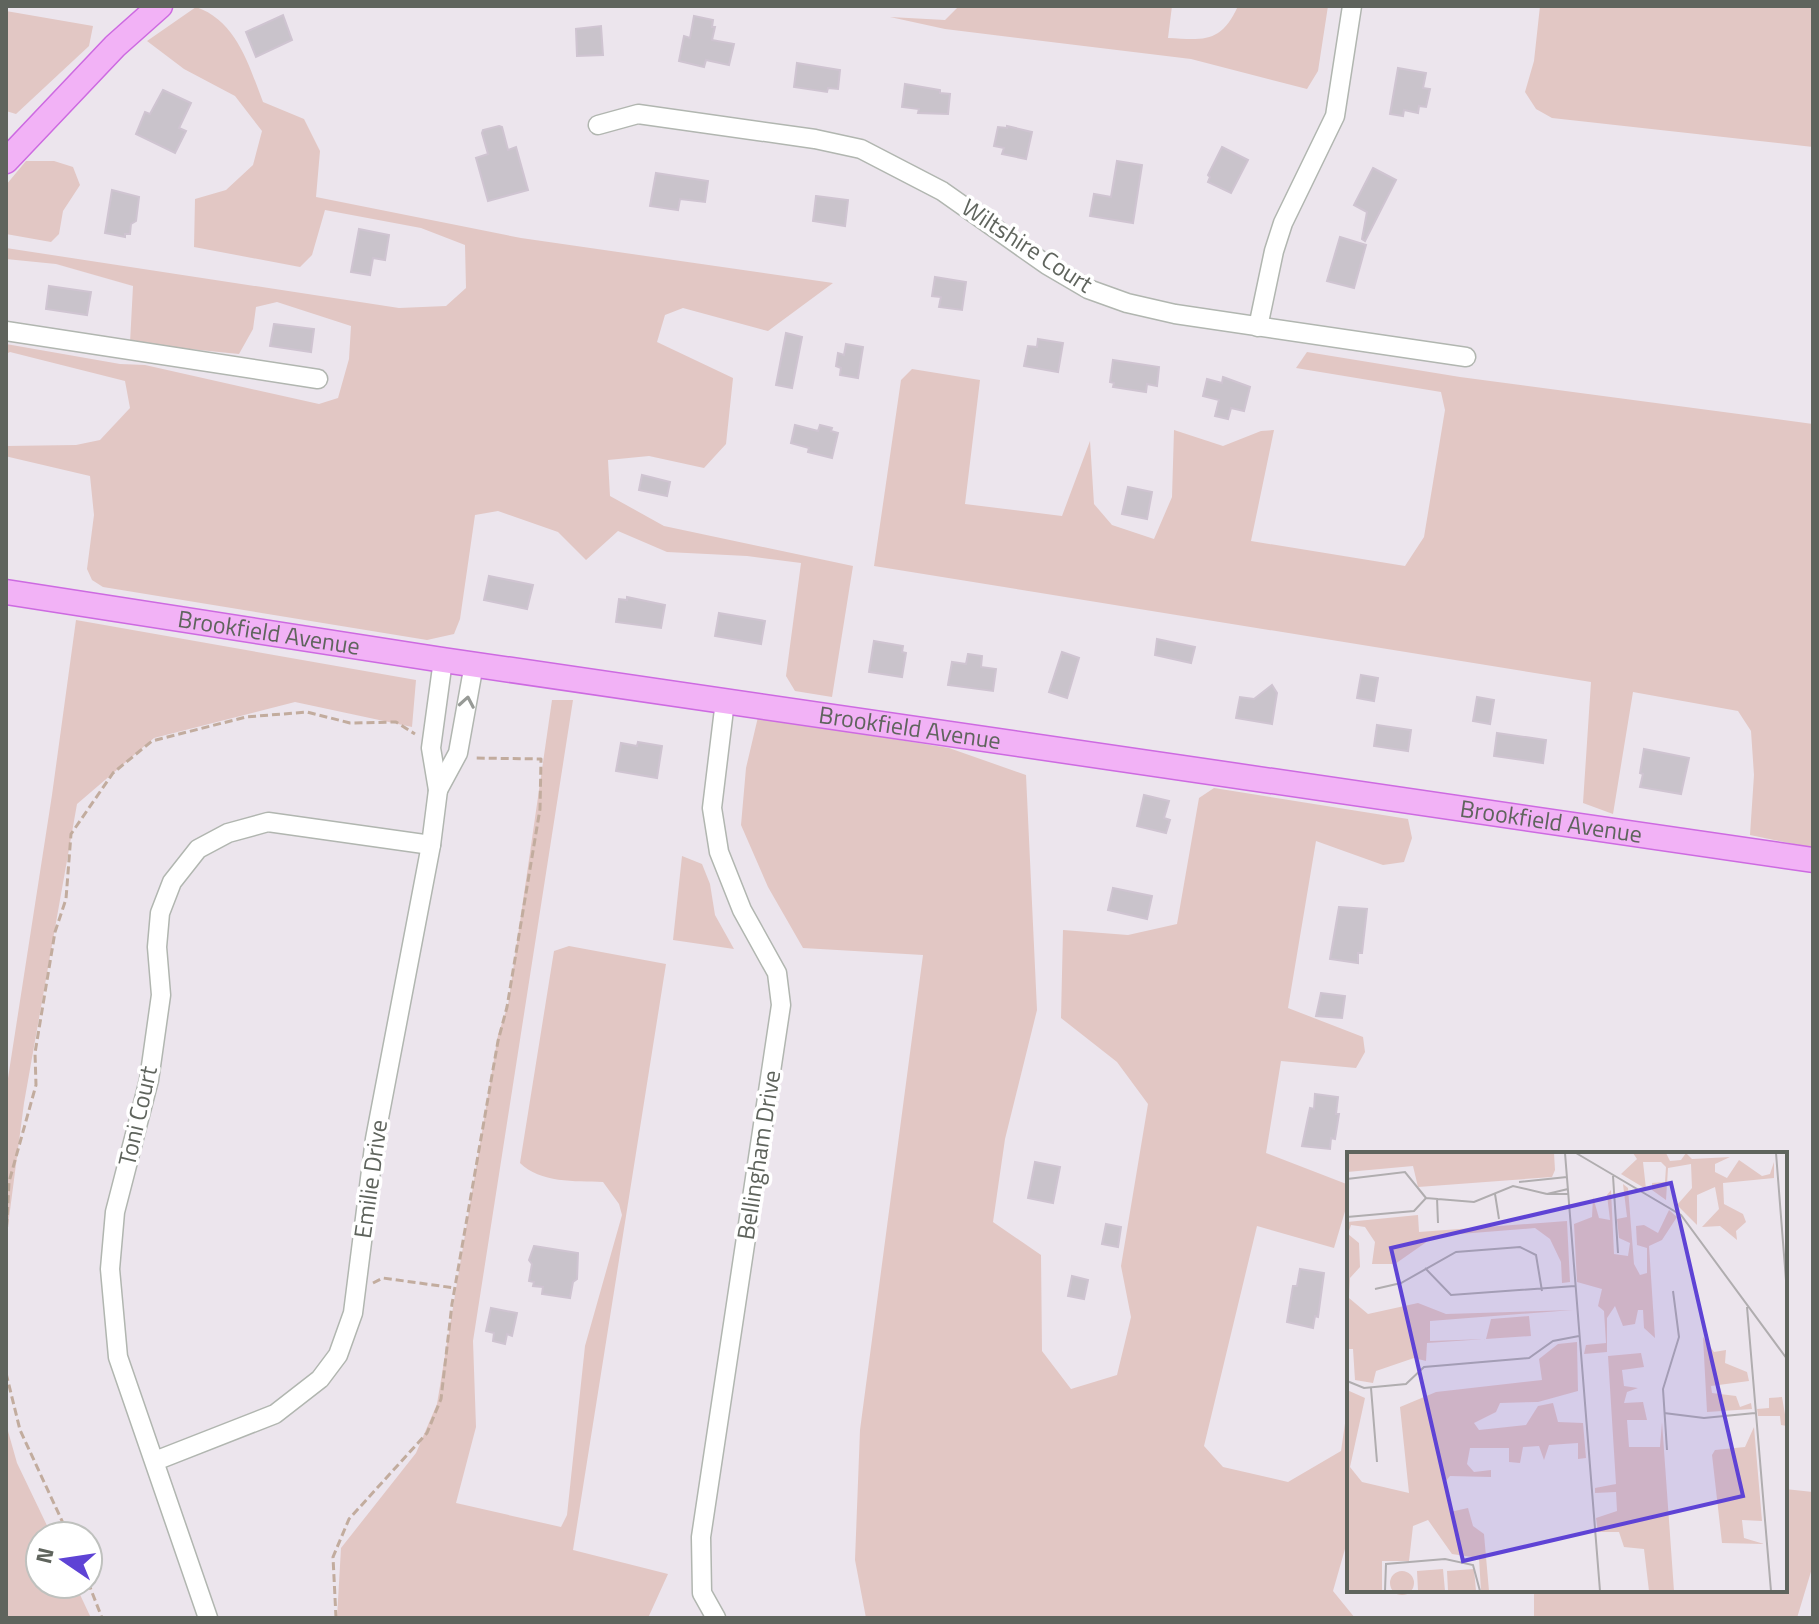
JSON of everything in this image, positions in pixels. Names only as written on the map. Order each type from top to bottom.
[{"type":"main road","points":[[6,161],[115,46],[160,6]]},
{"type":"main road","name":"Brookfield Avenue","points":[[6,592],[443,660],[1813,860]]},
{"type":"street","points":[[1258,327],[1283,223],[1335,116],[1352,6]]},
{"type":"street","name":"Wiltshire Court","points":[[598,125],[638,114],[815,139],[861,149],[942,191],[1047,265],[1088,289],[1127,303],[1175,314],[1466,357]]},
{"type":"street","points":[[6,331],[318,379]]},
{"type":"street","name":"Emilie Drive","points":[[155,1461],[275,1414],[320,1379],[338,1355],[353,1313],[375,1139],[431,845],[438,790],[431,748],[426,737],[443,660]]},
{"type":"street","name":"Emilie Drive","points":[[438,790],[458,753],[474,664]]},
{"type":"street","name":"Bellingham Drive","points":[[716,1618],[702,1593],[701,1537],[781,1005],[777,973],[742,910],[719,852],[712,808],[725,701]]},
{"type":"street","points":[[426,737],[460,740]]},
{"type":"street","name":"Toni Court","points":[[208,1618],[118,1357],[110,1269],[115,1212],[149,1080],[161,995],[157,947],[160,913],[172,882],[198,849],[228,833],[268,822],[431,845]]},
{"type":"path","points":[[6,1239],[9,1182],[36,1085],[35,1053],[55,932],[66,899],[71,834],[113,773],[152,741],[246,717],[307,712],[350,723],[396,722],[426,737]]},
{"type":"path","points":[[336,1618],[333,1557],[349,1519],[427,1433],[441,1399],[455,1288],[540,809],[541,759],[469,758]]},
{"type":"path","points":[[383,1278],[455,1288]]},
{"type":"path","points":[[6,1373],[20,1430],[62,1520]]},
{"type":"shaded area","points":[[959,6],[1172,6],[1168,38],[1202,39],[1225,27],[1238,6],[1328,6],[1318,71],[1307,89],[1191,59],[945,29],[890,17],[945,20]]},
{"type":"shaded area","points":[[1540,6],[1813,6],[1813,147],[1552,118],[1536,109],[1525,92],[1534,61]]},
{"type":"shaded area","points":[[196,7],[222,23],[232,34],[263,102],[304,119],[320,151],[316,197],[521,238],[833,283],[768,331],[683,308],[665,315],[657,342],[733,378],[726,444],[704,468],[649,456],[608,460],[610,496],[664,526],[853,566],[832,697],[795,691],[786,676],[801,563],[747,556],[667,552],[618,531],[586,560],[558,532],[498,511],[475,515],[460,619],[454,634],[427,640],[103,587],[92,580],[87,569],[94,515],[90,476],[6,456],[6,446],[76,445],[100,440],[130,408],[125,381],[10,352],[6,354],[6,344],[120,364],[145,365],[319,404],[338,398],[349,359],[351,326],[277,302],[256,307],[253,329],[239,354],[130,343],[133,286],[56,264],[6,259],[6,248],[399,308],[446,306],[466,288],[465,245],[421,228],[325,210],[312,255],[300,267],[194,247],[195,199],[226,190],[253,165],[262,131],[235,96],[184,69],[147,41]]},
{"type":"shaded area","points":[[6,11],[93,26],[89,46],[16,114],[6,111]]},
{"type":"shaded area","points":[[26,161],[54,161],[73,167],[80,185],[63,211],[59,234],[51,242],[6,234],[6,185]]},
{"type":"shaded area","points":[[1307,352],[1460,377],[1813,424],[1813,848],[1750,835],[1754,775],[1751,731],[1738,711],[1633,692],[1613,814],[1583,803],[1591,682],[874,566],[901,380],[912,369],[980,380],[965,504],[1062,516],[1090,441],[1094,504],[1112,525],[1154,539],[1172,497],[1174,430],[1223,446],[1261,431],[1274,430],[1251,541],[1405,566],[1424,537],[1445,410],[1441,392],[1296,368]]},
{"type":"shaded area","points":[[76,620],[416,680],[412,727],[295,702],[154,738],[77,804],[24,1103],[6,1241],[6,1091]]},
{"type":"shaded area","points":[[552,700],[573,700],[473,1341],[476,1427],[456,1503],[561,1527],[567,1515],[585,1346],[622,1215],[619,1204],[603,1182],[548,1178],[520,1163],[554,951],[569,946],[666,964],[573,1550],[668,1574],[648,1618],[337,1618],[341,1548],[416,1453],[437,1404],[498,1035],[508,1005]]},
{"type":"shaded area","points":[[758,717],[949,748],[1026,775],[1037,1010],[1005,1139],[993,1222],[1041,1255],[1042,1351],[1071,1389],[1117,1375],[1131,1317],[1121,1266],[1148,1104],[1117,1062],[1061,1018],[1063,930],[1128,935],[1177,924],[1199,798],[1214,788],[1408,819],[1412,838],[1404,862],[1383,865],[1316,841],[1288,1008],[1363,1037],[1365,1052],[1356,1068],[1281,1061],[1266,1153],[1347,1184],[1347,1205],[1334,1248],[1257,1226],[1204,1446],[1223,1467],[1288,1482],[1341,1451],[1347,1410],[1347,1542],[1333,1591],[1355,1618],[866,1618],[855,1560],[860,1430],[923,955],[803,948],[768,887],[741,825],[746,768]]},
{"type":"shaded area","points":[[682,856],[702,864],[710,884],[715,915],[734,949],[673,940]]},
{"type":"shaded area","points":[[6,1424],[17,1463],[44,1520],[24,1520],[24,1600],[83,1600],[91,1618],[6,1618]]},
{"type":"shaded area","points":[[1787,1489],[1813,1492],[1813,1565],[1797,1618],[1534,1618],[1534,1592],[1787,1592]]},
{"type":"building","points":[[283,15],[292,40],[256,57],[246,32]]},
{"type":"building","points":[[694,16],[713,20],[712,40],[734,44],[729,65],[706,60],[704,67],[679,61],[684,36],[690,38]]},
{"type":"building","points":[[601,26],[603,55],[577,56],[576,29]]},
{"type":"building","points":[[797,63],[840,70],[838,89],[828,88],[827,92],[794,87]]},
{"type":"building","points":[[1398,68],[1426,73],[1423,88],[1430,89],[1426,107],[1419,106],[1418,113],[1404,110],[1403,116],[1390,114]]},
{"type":"building","points":[[905,84],[950,94],[948,114],[918,113],[919,109],[902,107]]},
{"type":"building","points":[[163,90],[191,103],[179,128],[186,131],[175,153],[136,134],[145,112],[150,114]]},
{"type":"building","points":[[502,127],[508,150],[516,147],[528,190],[488,201],[476,158],[488,154],[483,130]]},
{"type":"building","points":[[998,127],[1032,132],[1026,159],[1002,154],[1004,148],[994,146]]},
{"type":"building","points":[[1222,147],[1248,160],[1231,193],[1208,182],[1208,175]]},
{"type":"building","points":[[1117,161],[1142,165],[1133,223],[1090,216],[1094,194],[1111,197]]},
{"type":"building","points":[[1373,168],[1396,180],[1365,241],[1362,239],[1367,212],[1354,205]]},
{"type":"building","points":[[656,173],[708,181],[705,202],[680,199],[678,210],[650,206]]},
{"type":"building","points":[[112,190],[139,197],[136,221],[131,224],[130,234],[125,234],[125,237],[105,233]]},
{"type":"building","points":[[816,196],[848,200],[845,226],[813,221]]},
{"type":"building","points":[[359,229],[389,235],[385,260],[373,258],[370,275],[351,272]]},
{"type":"building","points":[[1340,237],[1366,245],[1354,288],[1327,281]]},
{"type":"building","points":[[935,277],[966,282],[962,310],[939,307],[941,297],[932,296]]},
{"type":"building","points":[[49,286],[91,292],[87,315],[46,309]]},
{"type":"building","points":[[274,324],[314,329],[311,352],[270,346]]},
{"type":"building","points":[[786,333],[802,337],[792,388],[776,385]]},
{"type":"building","points":[[1038,339],[1063,343],[1058,372],[1024,366],[1028,346],[1037,347]]},
{"type":"building","points":[[846,344],[863,347],[858,378],[840,375],[841,368],[836,366],[838,353],[844,355]]},
{"type":"building","points":[[1113,360],[1159,367],[1157,386],[1147,384],[1146,392],[1113,387],[1114,383],[1110,382]]},
{"type":"building","points":[[1223,377],[1250,387],[1244,411],[1231,408],[1228,419],[1215,416],[1219,400],[1203,396],[1207,379],[1222,383]]},
{"type":"building","points":[[795,425],[818,431],[820,425],[838,433],[832,458],[808,452],[809,448],[791,443]]},
{"type":"building","points":[[642,475],[670,482],[667,496],[639,490]]},
{"type":"building","points":[[1128,487],[1152,492],[1147,519],[1122,514]]},
{"type":"building","points":[[489,576],[533,585],[527,609],[484,600]]},
{"type":"building","points":[[627,597],[665,605],[661,628],[616,622],[619,599],[627,600]]},
{"type":"building","points":[[719,613],[765,621],[761,644],[715,636]]},
{"type":"building","points":[[1157,639],[1195,647],[1191,663],[1155,655]]},
{"type":"building","points":[[874,641],[903,646],[902,652],[906,653],[902,677],[869,672]]},
{"type":"building","points":[[1062,652],[1079,658],[1067,698],[1049,692]]},
{"type":"building","points":[[968,654],[982,656],[981,667],[996,669],[993,691],[948,685],[952,662],[966,664]]},
{"type":"building","points":[[1361,675],[1378,678],[1374,701],[1357,698]]},
{"type":"building","points":[[1272,685],[1277,693],[1272,724],[1236,718],[1240,697],[1254,699]]},
{"type":"building","points":[[1477,697],[1494,700],[1490,724],[1473,721]]},
{"type":"building","points":[[1377,725],[1411,730],[1408,751],[1374,746]]},
{"type":"building","points":[[1497,733],[1546,740],[1543,763],[1494,756]]},
{"type":"building","points":[[638,742],[662,746],[657,778],[616,771],[621,743],[637,746]]},
{"type":"building","points":[[1644,749],[1689,758],[1681,794],[1640,787]]},
{"type":"building","points":[[1144,795],[1169,801],[1164,818],[1170,820],[1166,833],[1137,826]]},
{"type":"building","points":[[1113,888],[1152,896],[1147,919],[1108,910]]},
{"type":"building","points":[[1339,907],[1367,909],[1358,963],[1330,959]]},
{"type":"building","points":[[1321,993],[1345,996],[1342,1018],[1316,1016]]},
{"type":"building","points":[[1315,1094],[1338,1097],[1336,1114],[1339,1114],[1330,1149],[1302,1146],[1310,1108],[1314,1109]]},
{"type":"building","points":[[1035,1162],[1060,1167],[1053,1203],[1028,1198]]},
{"type":"building","points":[[1106,1224],[1121,1227],[1118,1247],[1102,1244]]},
{"type":"building","points":[[534,1246],[578,1253],[577,1279],[573,1282],[570,1298],[542,1294],[543,1287],[533,1286],[534,1282],[529,1281],[532,1264],[529,1260]]},
{"type":"building","points":[[1300,1269],[1324,1273],[1318,1317],[1315,1316],[1313,1328],[1287,1322],[1293,1286],[1297,1286]]},
{"type":"building","points":[[1072,1276],[1088,1280],[1084,1299],[1068,1296]]},
{"type":"building","points":[[491,1308],[517,1313],[512,1336],[507,1334],[505,1344],[493,1341],[494,1333],[486,1331]]}]
